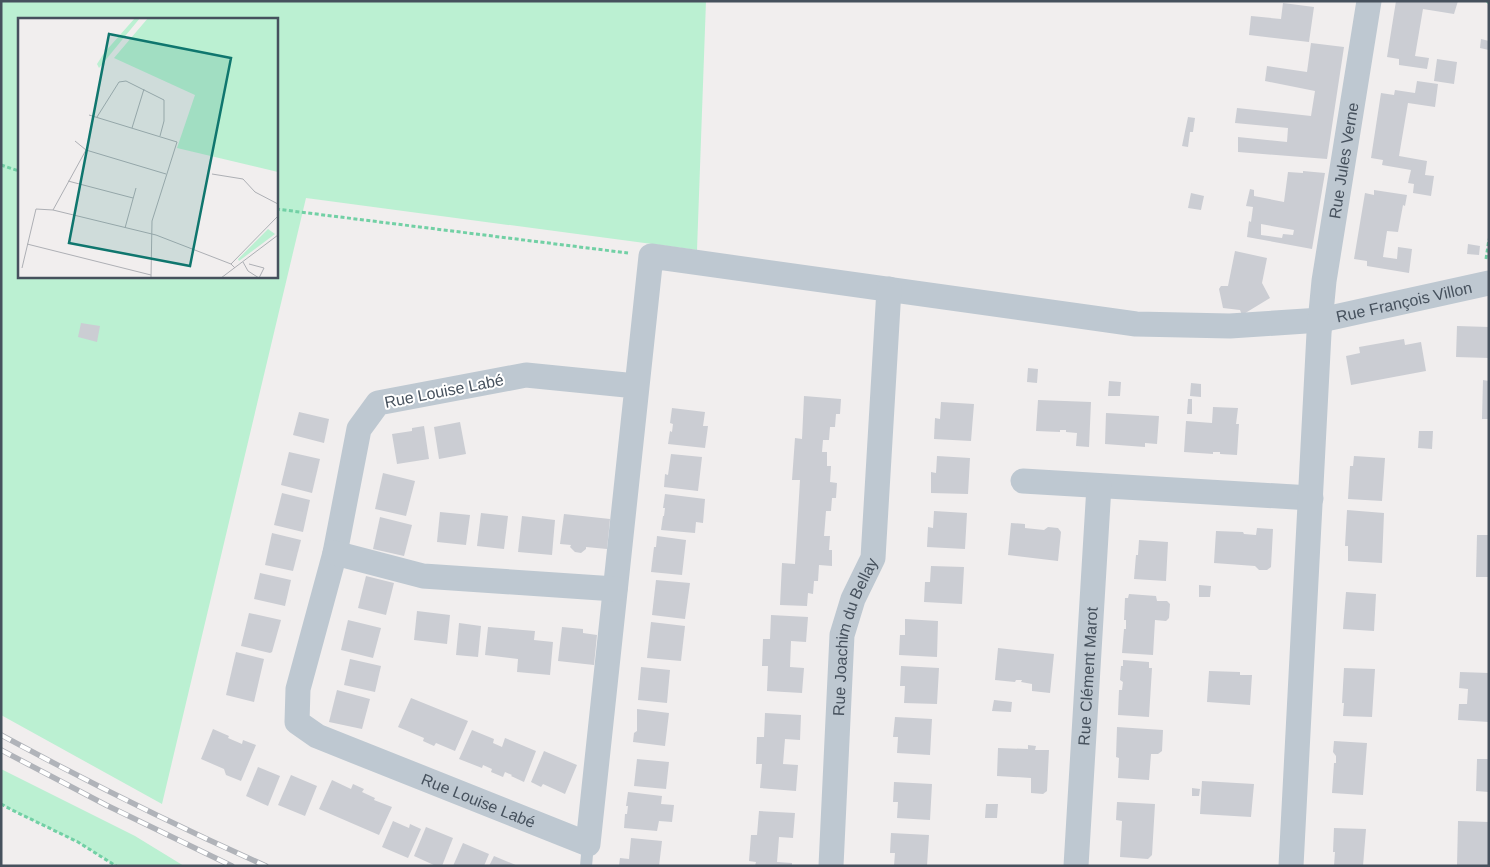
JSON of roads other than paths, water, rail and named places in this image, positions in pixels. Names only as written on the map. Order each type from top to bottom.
[{"type":"street","name":"Rue Jules Verne","points":[[1321,320],[1324,281],[1369,1]]},
{"type":"street","name":"Rue François Villon","points":[[651,256],[1136,324],[1230,326],[1321,320],[1489,283]]},
{"type":"street","name":"Rue Louise Labé","points":[[636,386],[526,375],[378,402],[359,429],[335,553],[298,689],[297,722],[317,736],[587,855],[651,256]]},
{"type":"street","name":"Rue Joachim du Bellay","points":[[831,866],[842,635],[853,599],[873,558],[889,290]]},
{"type":"street","points":[[1291,866],[1321,320]]},
{"type":"street","points":[[1023,481],[1311,498]]},
{"type":"street","name":"Rue Clément Marot","points":[[1076,866],[1099,486]]},
{"type":"street","points":[[335,553],[424,576],[615,589]]},
{"type":"railway","points":[[1,735],[132,803],[266,866]]},
{"type":"railway","points":[[1,750],[106,805],[232,866]]}]
